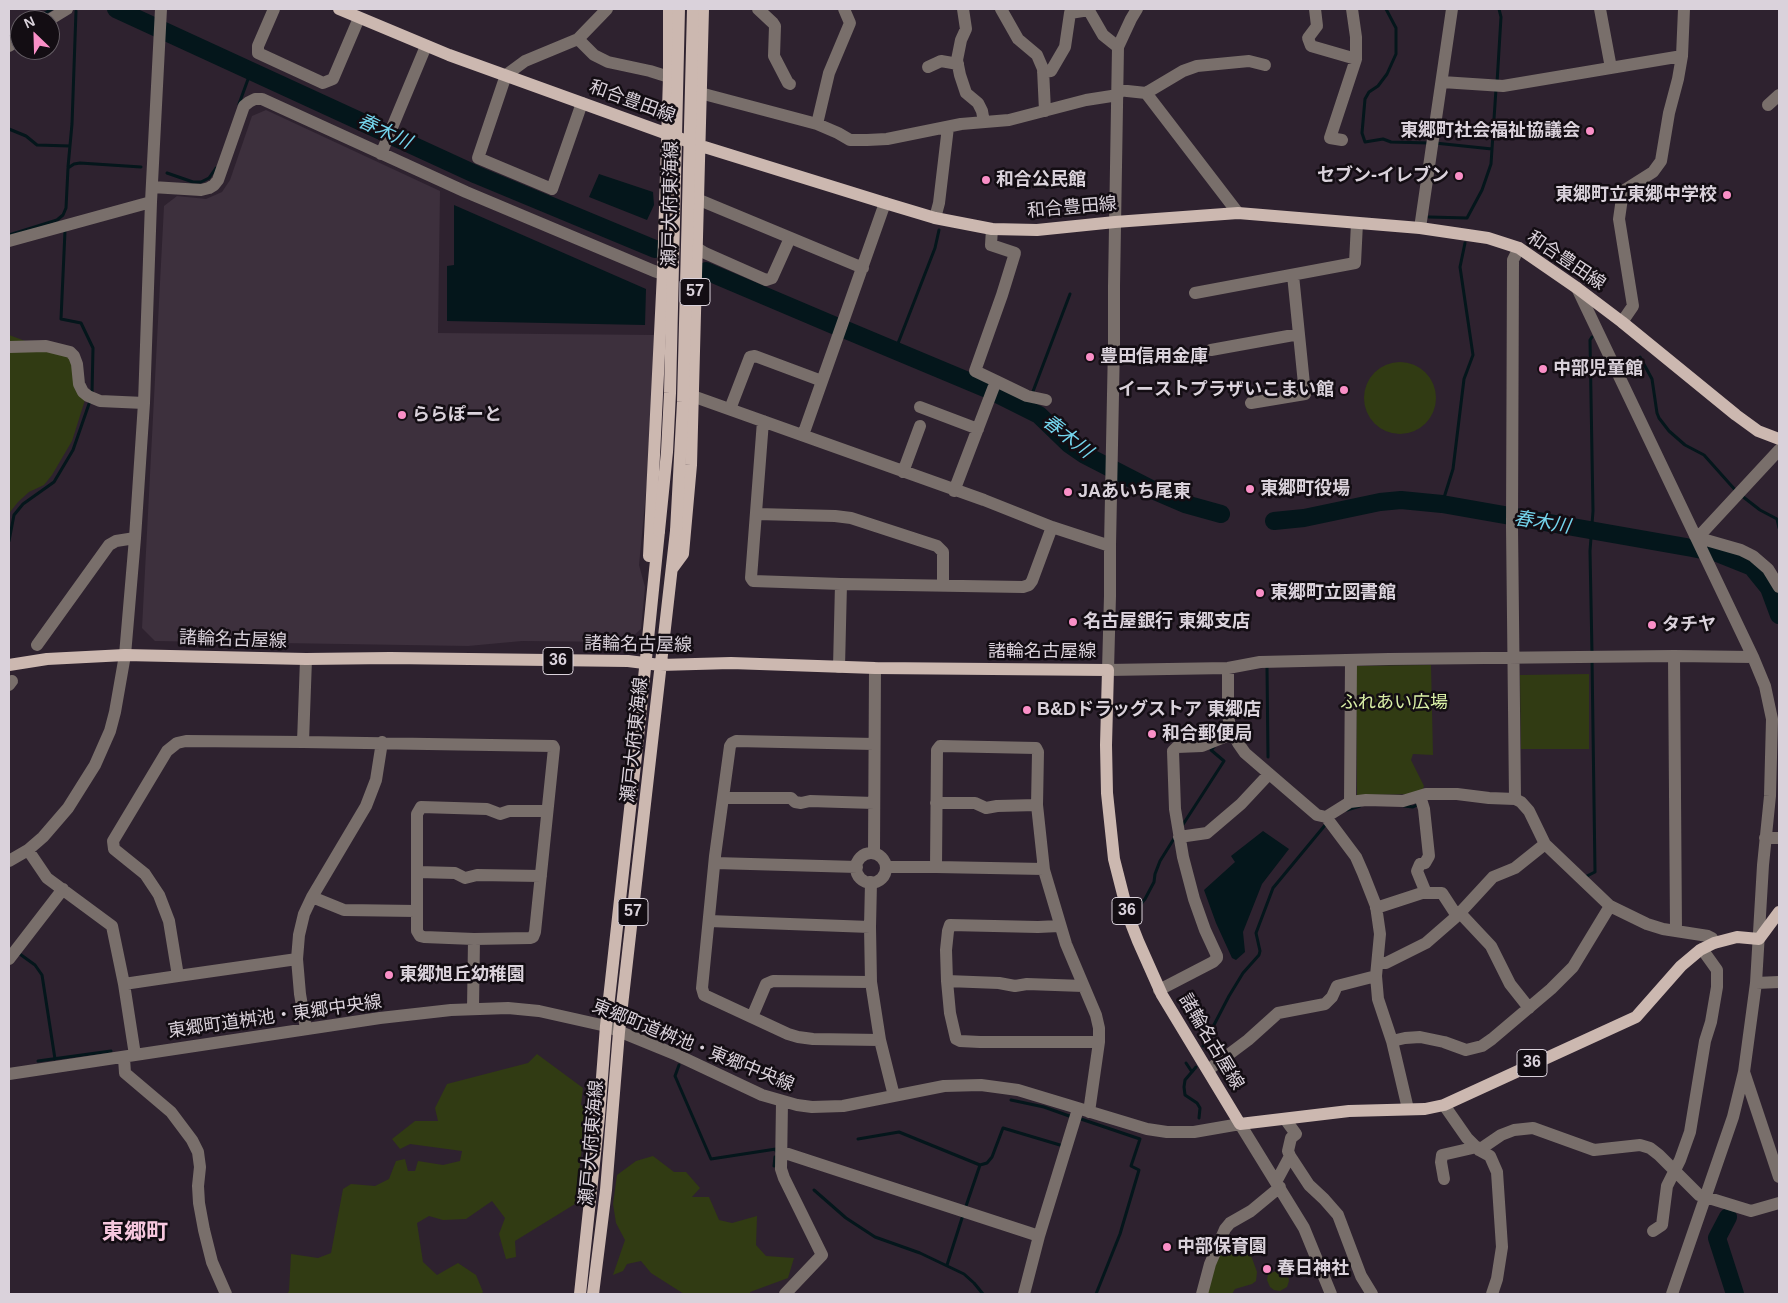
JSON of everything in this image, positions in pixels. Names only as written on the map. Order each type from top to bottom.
[{"type":"main road","name":"和合豊田線","points":[[338,9],[426,46],[698,145],[936,218],[992,229],[1037,230],[1238,213],[1420,228],[1488,238],[1519,248],[1577,288],[1622,322],[1736,415],[1758,431],[1779,440]]},
{"type":"main road","name":"57","points":[[654,573],[648,554],[663,273],[669,77],[669,9]]},
{"type":"main road","name":"瀬戸大府東海線","points":[[580,1294],[599,1116],[606,1026],[667,452],[679,9]]},
{"type":"main road","name":"瀬戸大府東海線","points":[[593,1294],[606,1190],[619,1032],[676,531],[684,383],[693,9]]},
{"type":"main road","name":"57","points":[[671,570],[684,554],[691,465],[703,9]]},
{"type":"main road","name":"諸輪名古屋線","points":[[9,665],[47,659],[125,655],[306,659],[390,658],[628,661],[660,665],[731,663],[875,668],[1108,670],[1106,771],[1114,860],[1129,918],[1159,990],[1240,1124]]},
{"type":"main road","points":[[1759,939],[1779,912]]},
{"type":"main road","name":"36","points":[[1240,1124],[1349,1112],[1425,1109],[1444,1105],[1534,1062],[1636,1017],[1681,966],[1714,942],[1737,937],[1759,939]]},
{"type":"street","points":[[274,9],[258,46],[258,53],[323,83],[333,79],[359,18]]},
{"type":"street","points":[[582,103],[552,189],[478,158],[506,75],[525,61],[578,39],[607,9]]},
{"type":"street","points":[[758,9],[775,26],[774,56],[790,84]]},
{"type":"street","points":[[817,124],[829,73],[850,23],[844,9]]},
{"type":"street","points":[[963,9],[966,29],[961,40],[958,64],[966,93],[978,103],[984,122]]},
{"type":"street","points":[[1002,9],[1018,39],[1037,55],[1043,72],[1045,111]]},
{"type":"street","points":[[1137,9],[1118,47],[1108,670],[1228,668],[1260,662],[1674,656],[1753,657]]},
{"type":"street","points":[[1315,9],[1317,26],[1308,38],[1311,46],[1356,59]]},
{"type":"street","points":[[1342,140],[1330,138],[1356,59],[1356,37],[1352,9]]},
{"type":"street","points":[[1420,228],[1452,9]]},
{"type":"street","points":[[1600,9],[1611,68]]},
{"type":"street","points":[[1622,322],[1633,306],[1620,219],[1622,191],[1653,172],[1662,161],[1669,113],[1682,56],[1684,9]]},
{"type":"street","points":[[1043,72],[1051,71],[1065,46],[1070,13],[1088,10],[1103,36],[1118,47]]},
{"type":"street","points":[[9,862],[28,850],[43,837],[68,808],[95,765],[110,731],[125,655],[136,538],[144,403],[151,202],[161,12]]},
{"type":"street","points":[[578,39],[594,55],[608,62],[669,77]]},
{"type":"street","points":[[382,150],[426,46]]},
{"type":"street","points":[[1442,82],[1503,86],[1682,56]]},
{"type":"street","points":[[928,67],[941,61],[958,64]]},
{"type":"street","points":[[700,94],[817,124],[850,140],[887,139],[948,127],[1010,120],[1118,92],[1146,93],[1184,71],[1197,66],[1249,61],[1265,65]]},
{"type":"street","points":[[1146,93],[1238,213]]},
{"type":"street","points":[[1768,105],[1779,95]]},
{"type":"street","points":[[152,187],[201,190],[214,185],[218,180],[244,106],[255,99],[262,100],[382,150],[466,192],[696,287]]},
{"type":"street","points":[[936,218],[948,127]]},
{"type":"street","points":[[697,198],[863,268]]},
{"type":"street","points":[[9,241],[151,202]]},
{"type":"street","points":[[803,435],[885,203]]},
{"type":"street","points":[[1195,293],[1355,264],[1357,223]]},
{"type":"street","points":[[992,229],[991,245],[1015,253],[975,371],[1026,396],[1046,400]]},
{"type":"street","points":[[697,248],[704,253],[766,280],[772,278],[790,238]]},
{"type":"street","points":[[1515,799],[1512,658],[1513,260],[1519,248]]},
{"type":"street","points":[[1251,403],[1305,394],[1293,275]]},
{"type":"street","points":[[1577,288],[1699,538],[1705,559],[1753,657],[1765,686],[1772,719],[1770,796],[1765,838],[1756,983],[1744,1072],[1733,1117],[1705,1196],[1696,1229],[1672,1294]]},
{"type":"street","points":[[1211,350],[1299,334]]},
{"type":"street","points":[[9,347],[46,346],[70,352],[77,364],[79,384],[83,392],[88,396],[100,401],[144,403]]},
{"type":"street","points":[[730,409],[750,357],[755,356],[822,381]]},
{"type":"street","points":[[954,491],[996,381]]},
{"type":"street","points":[[658,384],[954,491],[984,500],[1052,527],[1110,546]]},
{"type":"street","points":[[920,407],[978,429]]},
{"type":"street","points":[[763,421],[751,578],[753,581],[1023,587],[1029,585],[1032,581],[1052,527]]},
{"type":"street","points":[[903,472],[920,426]]},
{"type":"street","points":[[1699,538],[1779,450]]},
{"type":"street","points":[[757,514],[851,518],[938,546],[943,552],[943,585]]},
{"type":"street","points":[[37,645],[108,544],[136,538]]},
{"type":"street","points":[[1699,538],[1741,550],[1753,556],[1768,569],[1779,587]]},
{"type":"street","points":[[839,667],[841,584]]},
{"type":"street","points":[[1674,656],[1676,930]]},
{"type":"street","points":[[303,742],[306,659]]},
{"type":"street","points":[[1350,802],[1351,661]]},
{"type":"street","points":[[874,853],[875,668]]},
{"type":"street","points":[[1228,668],[1227,703],[1232,734],[1245,753],[1317,815],[1326,817],[1356,857],[1363,873],[1376,908],[1380,934],[1377,970],[1378,999],[1392,1041],[1408,1109]]},
{"type":"street","points":[[1159,990],[1213,962],[1217,958],[1194,899],[1179,837],[1175,809],[1173,751],[1177,748],[1202,746],[1232,734]]},
{"type":"street","points":[[178,976],[169,921],[159,894],[145,874],[114,849],[113,841],[167,751],[177,743],[186,741],[382,742],[551,745],[554,748],[534,936],[530,938],[474,939],[420,936],[417,931],[416,911],[418,872],[417,814],[421,807],[487,809],[500,814],[509,811],[547,811]]},
{"type":"street","points":[[874,744],[736,741],[730,746],[702,992],[704,995],[798,1037],[880,1040]]},
{"type":"street","points":[[306,1029],[297,960],[301,924],[312,897],[366,806],[376,780],[382,742]]},
{"type":"street","points":[[936,867],[937,750],[940,746],[1036,748],[1038,752],[1037,805],[1044,869],[1060,926],[1098,1021],[1099,1042],[1084,1110],[1040,1236],[1024,1294]]},
{"type":"street","points":[[1179,837],[1207,833],[1241,804],[1269,774]]},
{"type":"street","points":[[1326,817],[1350,802],[1366,800],[1403,802],[1426,794],[1457,794],[1515,799],[1521,802],[1529,811],[1545,844],[1610,906],[1647,924],[1663,929],[1708,936],[1714,942]]},
{"type":"street","points":[[1420,796],[1424,809],[1429,856],[1425,863],[1420,864],[1417,871],[1426,893]]},
{"type":"street","points":[[724,798],[791,798],[795,802],[874,803]]},
{"type":"street","points":[[936,803],[975,802],[986,808],[1037,805]]},
{"type":"street","points":[[1765,838],[1779,838]]},
{"type":"street","points":[[1208,1070],[1242,1045],[1278,1013],[1325,1004],[1332,997],[1336,986],[1377,970],[1386,963],[1426,943],[1458,915],[1494,877],[1515,868],[1545,844]]},
{"type":"street","points":[[28,850],[47,878],[112,926],[124,984],[130,1056],[124,1073],[171,1112],[192,1140],[198,1152],[200,1167],[199,1204],[204,1230],[212,1262],[226,1294]]},
{"type":"street","points":[[869,853],[874,853],[882,858],[886,872],[880,880],[872,882],[862,880],[857,867],[860,858],[869,853]]},
{"type":"street","points":[[716,863],[857,867]]},
{"type":"street","points":[[886,867],[1044,869]]},
{"type":"street","points":[[418,872],[455,873],[465,878],[477,875],[541,876]]},
{"type":"street","points":[[872,882],[870,927],[871,982],[880,1040],[894,1096]]},
{"type":"street","points":[[9,959],[63,889]]},
{"type":"street","points":[[1376,908],[1426,893],[1442,893],[1458,915],[1491,946],[1510,984],[1529,1008]]},
{"type":"street","points":[[312,897],[344,910],[416,911]]},
{"type":"street","points":[[1392,1041],[1420,1037],[1444,1042],[1462,1049],[1472,1049],[1492,1040],[1573,967],[1610,906]]},
{"type":"street","points":[[709,920],[870,927]]},
{"type":"street","points":[[1060,926],[950,925],[946,950],[947,981],[950,1013],[956,1039],[960,1041],[1099,1042]]},
{"type":"street","points":[[473,1009],[474,939]]},
{"type":"street","points":[[1652,1232],[1662,1225],[1667,1186],[1680,1160],[1690,1132],[1705,1041],[1711,1022],[1717,987],[1717,970],[1702,949]]},
{"type":"street","points":[[124,984],[297,960]]},
{"type":"street","points":[[752,1017],[766,984],[773,981],[871,982]]},
{"type":"street","points":[[947,981],[1000,983],[1010,986],[1027,984],[1083,986]]},
{"type":"street","points":[[1756,983],[1779,982]]},
{"type":"street","name":"東郷町道桝池・東郷中央線","points":[[9,1074],[380,1018],[473,1009],[508,1008],[539,1011],[606,1026],[656,1046],[762,1095],[782,1102],[812,1107],[843,1106],[944,1086],[980,1084],[1018,1090],[1147,1129],[1168,1132],[1206,1130],[1240,1124]]},
{"type":"street","points":[[1744,1072],[1779,1177]]},
{"type":"street","points":[[782,1102],[781,1169],[822,1255],[785,1294]]},
{"type":"street","points":[[1444,1105],[1466,1138],[1478,1149],[1490,1156],[1497,1172],[1502,1247],[1499,1270],[1492,1294]]},
{"type":"street","points":[[1285,1119],[1296,1134],[1291,1138],[1288,1152],[1308,1185],[1338,1215],[1361,1276],[1372,1294]]},
{"type":"street","points":[[1240,1124],[1304,1228],[1331,1294]]},
{"type":"street","points":[[1444,1179],[1441,1162],[1442,1155],[1478,1149],[1501,1135],[1514,1130],[1533,1128],[1594,1150],[1640,1145],[1650,1148],[1699,1196],[1705,1196],[1751,1211],[1779,1203]]},
{"type":"street","points":[[782,1152],[1040,1236]]},
{"type":"street","points":[[1202,1294],[1210,1264],[1225,1229],[1230,1223],[1251,1211],[1278,1185],[1290,1156]]},
{"type":"shaded area","name":"ららぽーと","points":[[266,110],[440,191],[438,333],[655,335],[648,472],[639,565],[645,587],[641,629],[626,642],[522,641],[468,646],[155,641],[142,628],[164,206],[177,196],[206,199],[222,192],[230,180],[252,116]]},
{"type":"shaded area","points":[[599,174],[653,192],[654,205],[647,220],[589,197]]},
{"type":"shaded area","points":[[454,205],[646,289],[645,325],[447,321],[447,266],[454,265]]},
{"type":"shaded area","points":[[1263,831],[1289,849],[1262,884],[1243,932],[1245,952],[1236,960],[1232,958],[1216,923],[1204,890],[1235,862],[1231,856]]},
{"type":"green space","points":[[9,335],[69,357],[85,400],[72,441],[52,475],[44,485],[29,492],[18,502],[10,512],[9,518]]},
{"type":"green space","points":[[1400,362],[1420,368],[1430,378],[1436,398],[1430,418],[1420,428],[1400,434],[1380,428],[1370,418],[1364,398],[1370,378],[1380,368]]},
{"type":"green space","name":"ふれあい広場","points":[[1431,665],[1433,755],[1413,754],[1411,760],[1424,786],[1421,794],[1357,795],[1356,666]]},
{"type":"green space","points":[[1589,674],[1589,749],[1521,749],[1520,675]]},
{"type":"green space","points":[[537,1054],[583,1088],[581,1105],[587,1108],[575,1204],[515,1241],[516,1257],[506,1259],[499,1234],[505,1218],[492,1201],[466,1219],[443,1220],[429,1216],[417,1223],[423,1262],[437,1275],[458,1263],[476,1275],[483,1292],[481,1294],[287,1294],[289,1291],[291,1254],[318,1258],[331,1253],[343,1189],[351,1184],[375,1186],[389,1179],[396,1161],[405,1159],[408,1171],[415,1171],[418,1161],[443,1165],[460,1161],[462,1151],[410,1144],[400,1149],[392,1139],[415,1121],[438,1121],[435,1108],[447,1084],[528,1063]]},
{"type":"green space","points":[[653,1156],[674,1172],[686,1172],[700,1188],[692,1197],[709,1197],[719,1220],[732,1223],[757,1216],[756,1245],[766,1256],[794,1258],[788,1278],[750,1292],[750,1294],[684,1294],[651,1273],[641,1261],[627,1264],[623,1271],[613,1275],[625,1240],[616,1223],[613,1204],[617,1175],[636,1161]]},
{"type":"green space","points":[[1225,1237],[1241,1241],[1248,1247],[1257,1272],[1256,1281],[1235,1289],[1232,1294],[1205,1294]]},
{"type":"green space","points":[[1282,1271],[1288,1275],[1287,1287],[1280,1291],[1270,1287],[1267,1280],[1268,1274]]},
{"type":"waterway","name":"春木川","points":[[116,9],[477,175],[655,249]]},
{"type":"waterway","points":[[1386,9],[1396,28],[1396,54],[1387,74],[1378,86],[1369,92],[1365,99],[1362,133],[1365,142],[1383,139],[1391,142],[1429,143]]},
{"type":"waterway","points":[[1497,83],[1501,17],[1499,9]]},
{"type":"waterway","points":[[68,167],[72,124],[76,11]]},
{"type":"waterway","points":[[239,104],[251,71]]},
{"type":"waterway","points":[[1429,217],[1467,218],[1482,190],[1491,164],[1496,89]]},
{"type":"waterway","points":[[9,129],[26,136],[37,145],[70,146]]},
{"type":"waterway","points":[[1435,143],[1492,149]]},
{"type":"waterway","points":[[9,235],[57,220],[63,215],[66,208],[68,168],[74,164],[141,167]]},
{"type":"waterway","points":[[167,173],[193,182],[201,182],[209,178],[216,168]]},
{"type":"waterway","points":[[895,351],[935,248],[939,230]]},
{"type":"waterway","points":[[65,231],[61,319],[81,323],[93,348],[92,393]]},
{"type":"waterway","points":[[1442,504],[1453,469],[1464,379],[1473,355],[1460,267],[1465,243]]},
{"type":"waterway","name":"春木川","points":[[706,271],[838,327]]},
{"type":"waterway","points":[[1032,394],[1070,294]]},
{"type":"waterway","name":"春木川","points":[[846,330],[987,389]]},
{"type":"waterway","points":[[1592,337],[1590,340],[1593,511],[1590,551],[1592,653]]},
{"type":"waterway","points":[[1640,357],[1652,379],[1659,418],[1669,431],[1685,445],[1704,455],[1737,492]]},
{"type":"waterway","name":"春木川","points":[[995,393],[1039,415],[1069,444],[1085,455],[1157,492],[1185,504],[1221,514]]},
{"type":"waterway","points":[[1022,407],[1028,399]]},
{"type":"waterway","points":[[9,541],[14,515],[23,504],[54,482],[73,450],[90,401]]},
{"type":"waterway","points":[[1742,496],[1760,510],[1777,519],[1779,528]]},
{"type":"waterway","name":"春木川","points":[[1274,521],[1304,518],[1380,502],[1401,500],[1442,504],[1692,548],[1717,553],[1752,567],[1769,588],[1779,615]]},
{"type":"waterway","points":[[1585,877],[1595,872],[1592,659]]},
{"type":"waterway","points":[[1267,667],[1268,757]]},
{"type":"waterway","points":[[1182,826],[1224,761],[1211,750],[1214,747]]},
{"type":"waterway","points":[[1404,806],[1413,807],[1419,804]]},
{"type":"waterway","points":[[1347,810],[1360,806]]},
{"type":"waterway","points":[[1203,1046],[1243,973],[1259,955],[1260,951],[1256,933],[1273,888],[1326,824]]},
{"type":"waterway","points":[[1135,911],[1145,899],[1154,882],[1160,861],[1175,837]]},
{"type":"waterway","points":[[17,952],[35,965],[42,975],[55,1059]]},
{"type":"waterway","points":[[38,1061],[111,1051]]},
{"type":"waterway","points":[[1186,1063],[1192,1072]]},
{"type":"waterway","points":[[679,1065],[675,1076],[711,1159],[776,1149],[776,1151]]},
{"type":"waterway","points":[[1196,1067],[1185,1080],[1184,1087],[1185,1095],[1197,1103],[1200,1108],[1199,1118]]},
{"type":"waterway","points":[[1011,1100],[1044,1107],[1072,1117]]},
{"type":"waterway","points":[[1078,1118],[1140,1139],[1131,1166],[1139,1170],[1120,1234],[1096,1294]]},
{"type":"waterway","points":[[858,1139],[899,1132],[980,1165],[987,1163],[992,1157],[1003,1128],[1060,1145]]},
{"type":"waterway","points":[[774,1166],[775,1157]]},
{"type":"waterway","points":[[965,1209],[980,1165]]},
{"type":"waterway","points":[[814,1190],[846,1218],[875,1237],[920,1253],[964,1274],[983,1294]]},
{"type":"waterway","points":[[947,1265],[963,1215]]},
{"type":"waterway","points":[[1728,1217],[1717,1238],[1735,1294]]},
{"type":"place","name":"東郷町社会福祉協議会","points":[[1590,131]]},
{"type":"place","name":"セブン-イレブン","points":[[1459,176]]},
{"type":"place","name":"和合公民館","points":[[986,180]]},
{"type":"place","name":"東郷町立東郷中学校","points":[[1727,195]]},
{"type":"place","name":"豊田信用金庫","points":[[1090,357]]},
{"type":"place","name":"中部児童館","points":[[1543,369]]},
{"type":"place","name":"イーストプラザいこまい館","points":[[1344,390]]},
{"type":"place","name":"ららぽーと","points":[[402,415]]},
{"type":"place","name":"東郷町役場","points":[[1250,489]]},
{"type":"place","name":"JAあいち尾東","points":[[1068,492]]},
{"type":"place","name":"東郷町立図書館","points":[[1260,593]]},
{"type":"place","name":"名古屋銀行 東郷支店","points":[[1073,622]]},
{"type":"place","name":"タチヤ","points":[[1652,625]]},
{"type":"place","name":"B&Dドラッグストア 東郷店","points":[[1027,710]]},
{"type":"place","name":"和合郵便局","points":[[1152,734]]},
{"type":"place","name":"東郷旭丘幼稚園","points":[[389,975]]},
{"type":"place","name":"中部保育園","points":[[1167,1247]]},
{"type":"place","name":"春日神社","points":[[1267,1269]]},
{"type":"district","name":"東郷町","points":[[135,1233]]}]
